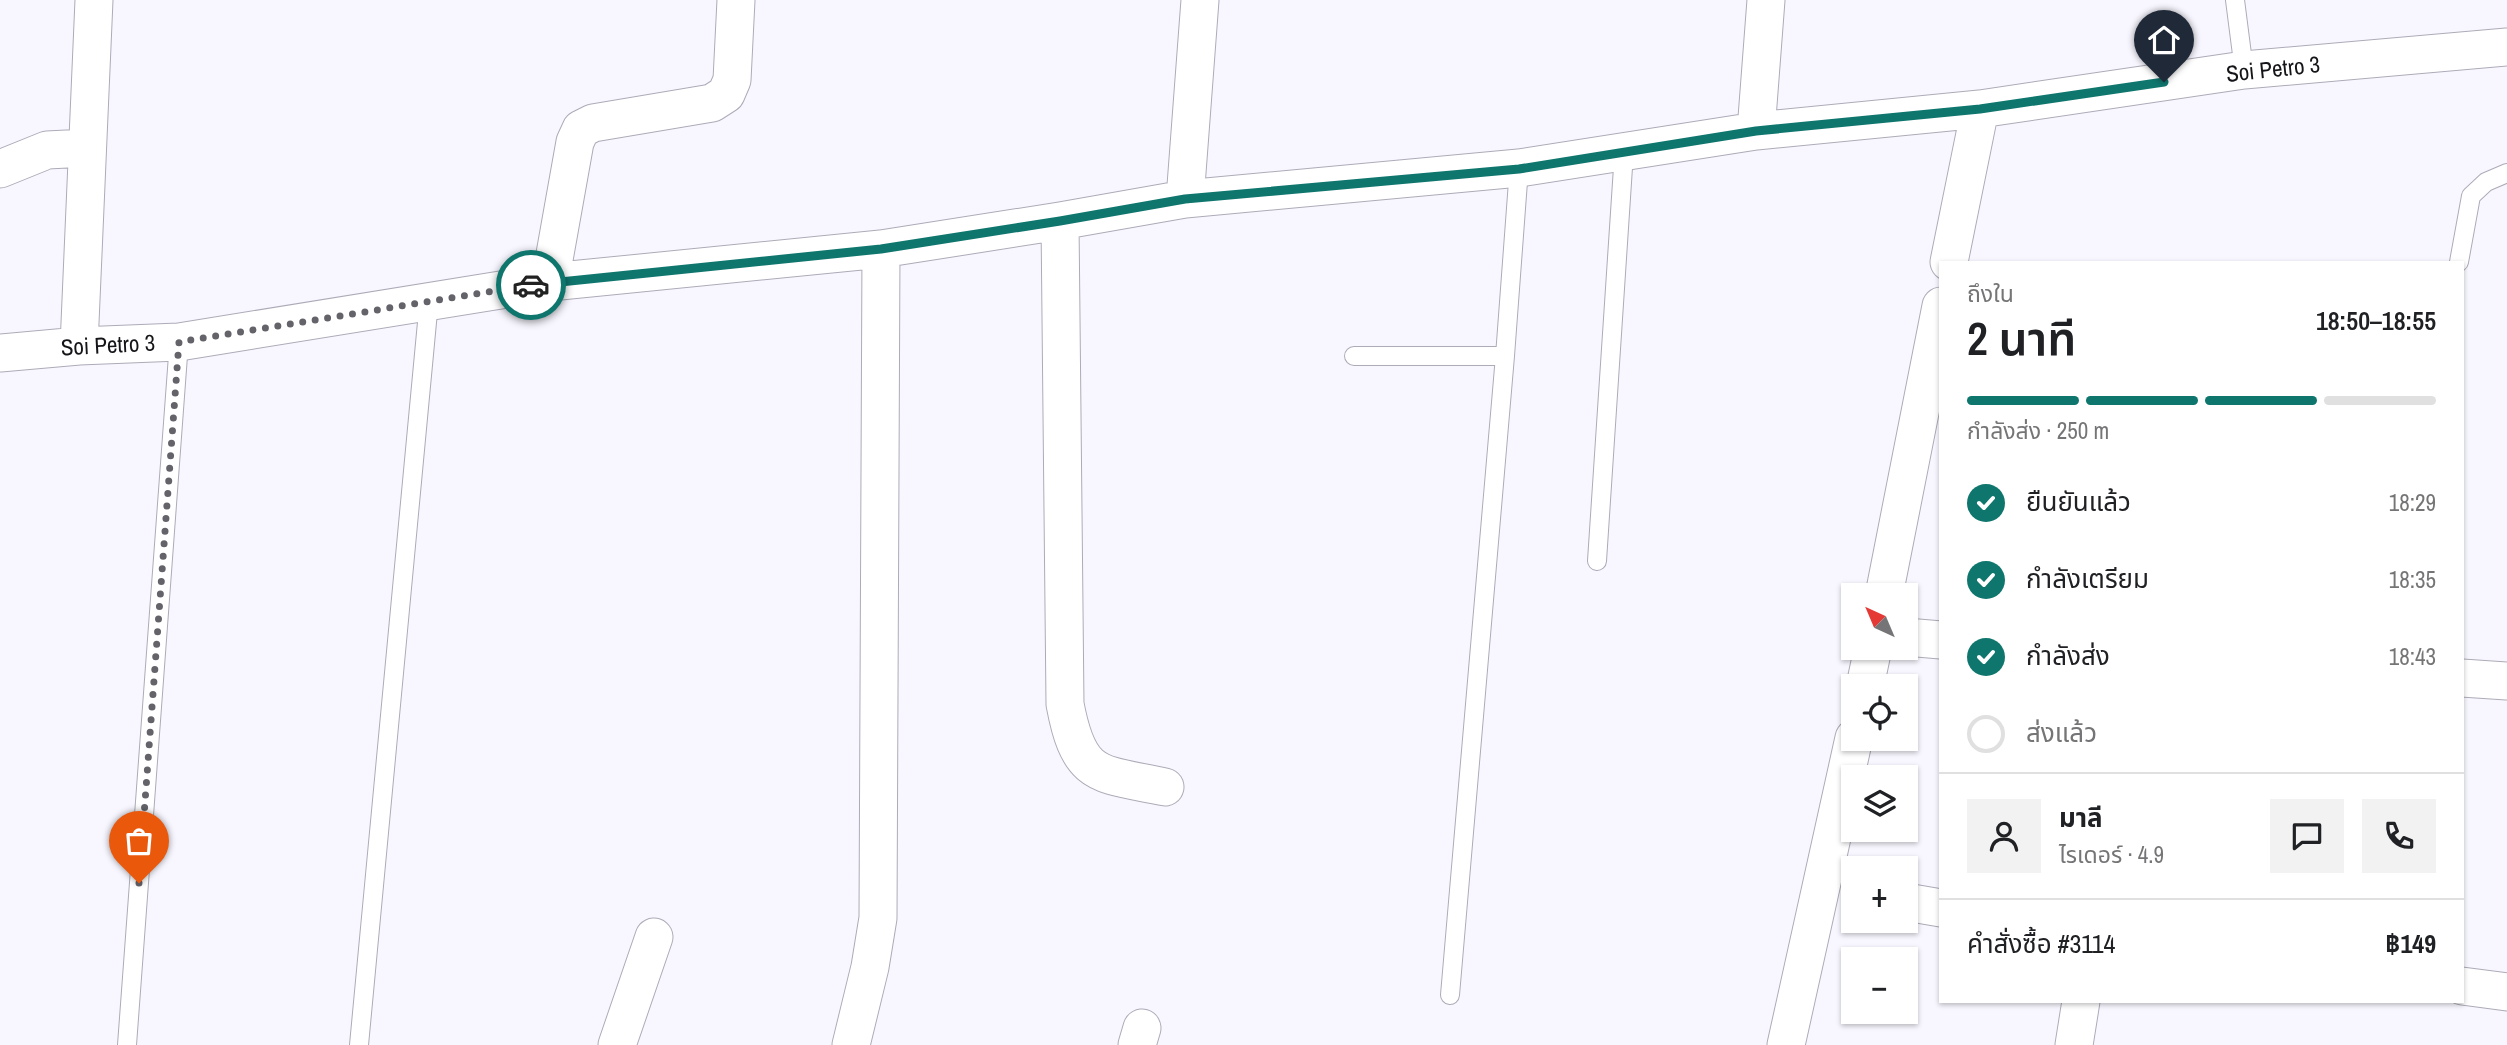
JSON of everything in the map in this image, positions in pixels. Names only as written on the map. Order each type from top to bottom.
[{"type":"street","points":[[79,346],[94,0]]},
{"type":"street","points":[[550,282],[575,142],[581,129],[593,123],[712,103],[726,94],[732,80],[736,0]]},
{"type":"street","points":[[1185,199],[1200,0]]},
{"type":"street","points":[[1756,131],[1766,0]]},
{"type":"street","name":"Soi Petro 3","points":[[0,353],[79,346],[179,342],[550,282],[881,249],[1185,199],[1519,169],[1756,131],[1980,109],[2244,70],[2507,47]]},
{"type":"street","points":[[1949,261],[1980,109]]},
{"type":"street","points":[[0,169],[47,150],[87,148]]},
{"type":"street","points":[[1060,221],[1065,704],[1070,731],[1085,762],[1102,774],[1165,787]]},
{"type":"street","points":[[851,1045],[870,968],[878,918],[881,249]]},
{"type":"street","points":[[1886,583],[1939,316]]},
{"type":"street","points":[[1918,638],[1939,640]]},
{"type":"street","points":[[2464,678],[2507,681]]},
{"type":"street","points":[[1786,1045],[1837,891],[1853,751]]},
{"type":"street","points":[[1918,904],[1939,908]]},
{"type":"street","points":[[617,1045],[654,937]]},
{"type":"street","points":[[2464,986],[2507,992]]},
{"type":"street","points":[[2074,1045],[2081,1003]]},
{"type":"lane","points":[[2235,0],[2244,70]]},
{"type":"lane","points":[[1597,561],[1624,152]]},
{"type":"lane","points":[[1450,995],[1519,169]]},
{"type":"lane","points":[[2459,261],[2471,196],[2486,182],[2507,173]]},
{"type":"lane","points":[[359,1045],[429,301]]},
{"type":"lane","points":[[127,1045],[179,342]]},
{"type":"lane","points":[[1354,356],[1505,356]]},
{"type":"way so far","points":[[139,883],[179,342],[531,285]]},
{"type":"route","points":[[531,285],[881,249],[1185,199],[1519,169],[1756,131],[1980,109],[2164,82]]}]
